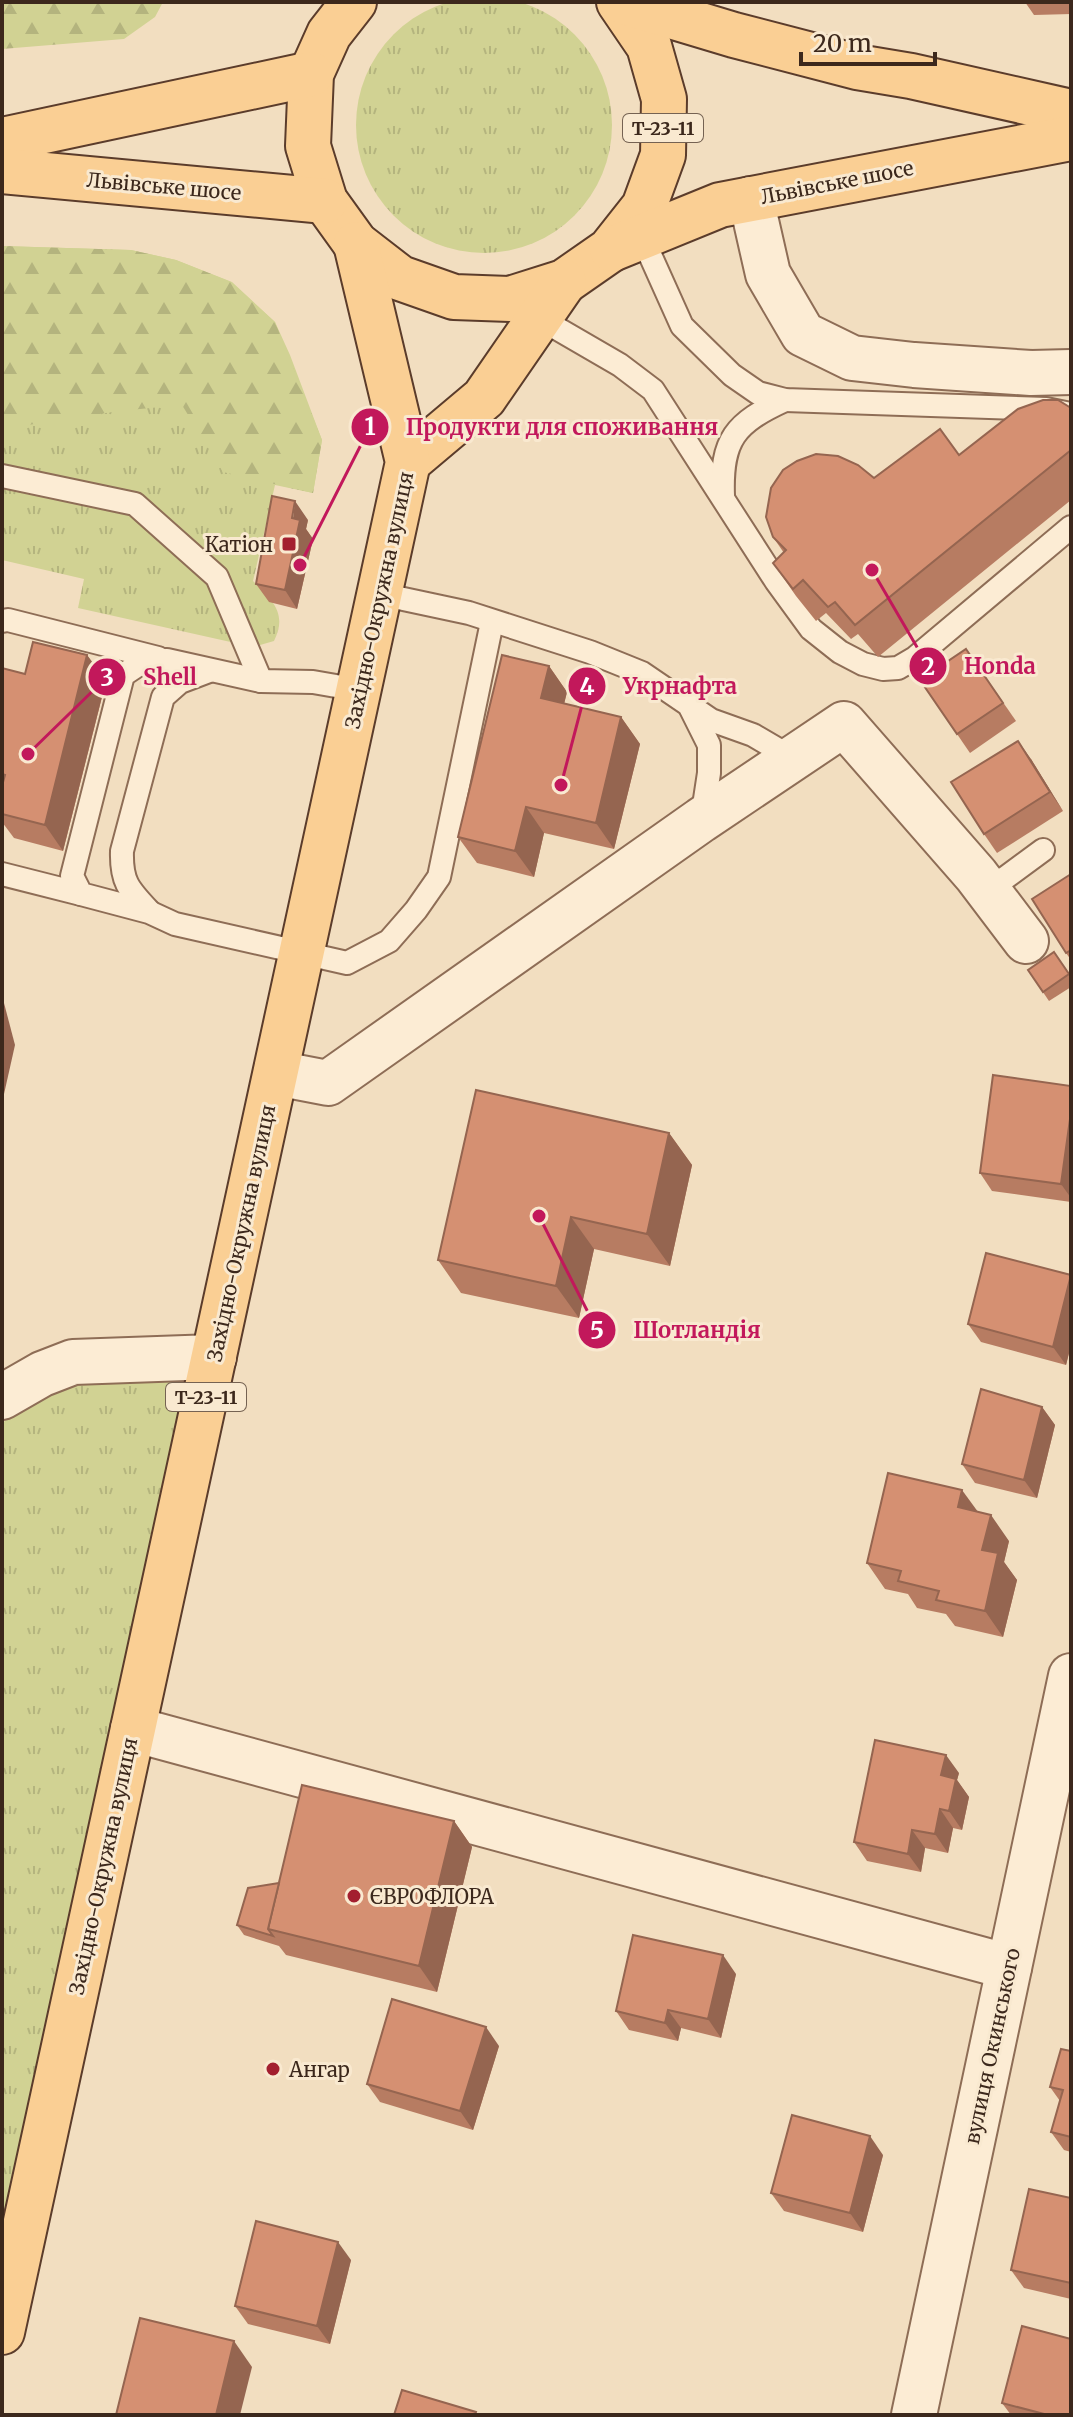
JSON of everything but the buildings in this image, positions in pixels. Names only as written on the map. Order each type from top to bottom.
[{"type":"main road","name":"Т-23-11","points":[[354,2],[329,34],[311,74],[308,146],[325,201],[356,244],[400,278],[454,297],[510,299],[564,282],[626,244],[644,207],[663,155],[664,99],[649,46],[621,2]]},
{"type":"main road","points":[[621,2],[857,67],[1071,112]]},
{"type":"main road","points":[[2,140],[311,74]]},
{"type":"main road","name":"Львівське шосе","points":[[626,244],[720,205],[1071,138]]},
{"type":"main road","name":"Львівське шосе","points":[[2,171],[325,201]]},
{"type":"main road","name":"Західно-Окружна вулиця","points":[[2,2332],[408,462],[356,244]]},
{"type":"main road","name":"Західно-Окружна вулиця","points":[[408,462],[484,398],[564,282]]},
{"type":"street","points":[[751,199],[768,274],[803,334],[852,358],[1031,373],[1071,372]]},
{"type":"street","points":[[276,1073],[328,1083],[701,820],[844,724],[976,875],[1026,941]]},
{"type":"street","points":[[2,1397],[42,1374],[73,1362],[214,1357]]},
{"type":"street","name":"вулиця Окинського","points":[[914,2415],[1071,1676]]},
{"type":"street","points":[[133,1729],[1009,1967]]},
{"type":"lane","points":[[626,244],[682,326],[732,375],[758,393],[785,400],[1046,409],[1071,414]]},
{"type":"lane","points":[[539,318],[620,365],[653,390],[811,629],[840,652],[863,664],[883,669],[898,668],[915,658],[1071,527]]},
{"type":"lane","points":[[723,498],[722,470],[727,449],[737,429],[761,411],[785,400]]},
{"type":"lane","points":[[2,476],[135,504],[217,577],[261,681]]},
{"type":"lane","points":[[380,594],[469,613],[590,652],[642,673],[711,720],[753,735],[794,759]]},
{"type":"lane","points":[[2,621],[209,671],[261,681],[313,682],[359,690]]},
{"type":"lane","points":[[2,874],[149,912],[175,924],[347,963],[389,941],[439,877],[492,622]]},
{"type":"lane","points":[[81,894],[72,876],[123,675],[144,661],[167,660]]},
{"type":"lane","points":[[149,912],[130,891],[122,873],[122,851],[163,697],[180,682],[209,671]]},
{"type":"lane","points":[[689,705],[709,745],[709,773],[701,820]]},
{"type":"lane","points":[[976,875],[997,881],[1043,850]]},
{"type":"green space","points":[[484,-3],[521,2],[544,12],[575,34],[597,65],[607,88],[612,125],[607,162],[597,185],[575,216],[544,238],[521,248],[484,253],[447,248],[424,238],[393,216],[371,185],[361,162],[356,125],[361,88],[371,65],[393,34],[424,12],[447,2]]},
{"type":"green space","points":[[2,2],[163,2],[155,17],[124,39],[2,49]]},
{"type":"green space","points":[[2,246],[131,250],[176,260],[231,282],[275,322],[322,440],[313,493],[275,485],[253,581],[272,601],[279,615],[274,641],[253,647],[78,608],[84,579],[2,560]]},
{"type":"green space","points":[[2,246],[131,250],[176,260],[232,282],[275,322],[322,440],[313,493],[223,472],[182,405],[2,429]]},
{"type":"green space","points":[[189,1376],[2,2237],[2,1424],[16,1409],[77,1380]]},
{"type":"place","name":"Катіон","points":[[289,544]]},
{"type":"place","name":"Продукти для споживання","points":[[300,565]]},
{"type":"place","name":"Honda","points":[[872,570]]},
{"type":"place","name":"Shell","points":[[28,754]]},
{"type":"place","name":"Укрнафта","points":[[561,785]]},
{"type":"place","name":"Шотландія","points":[[539,1216]]},
{"type":"place","name":"ЄВРОФЛОРА","points":[[354,1896]]},
{"type":"place","name":"Ангар","points":[[273,2069]]}]
